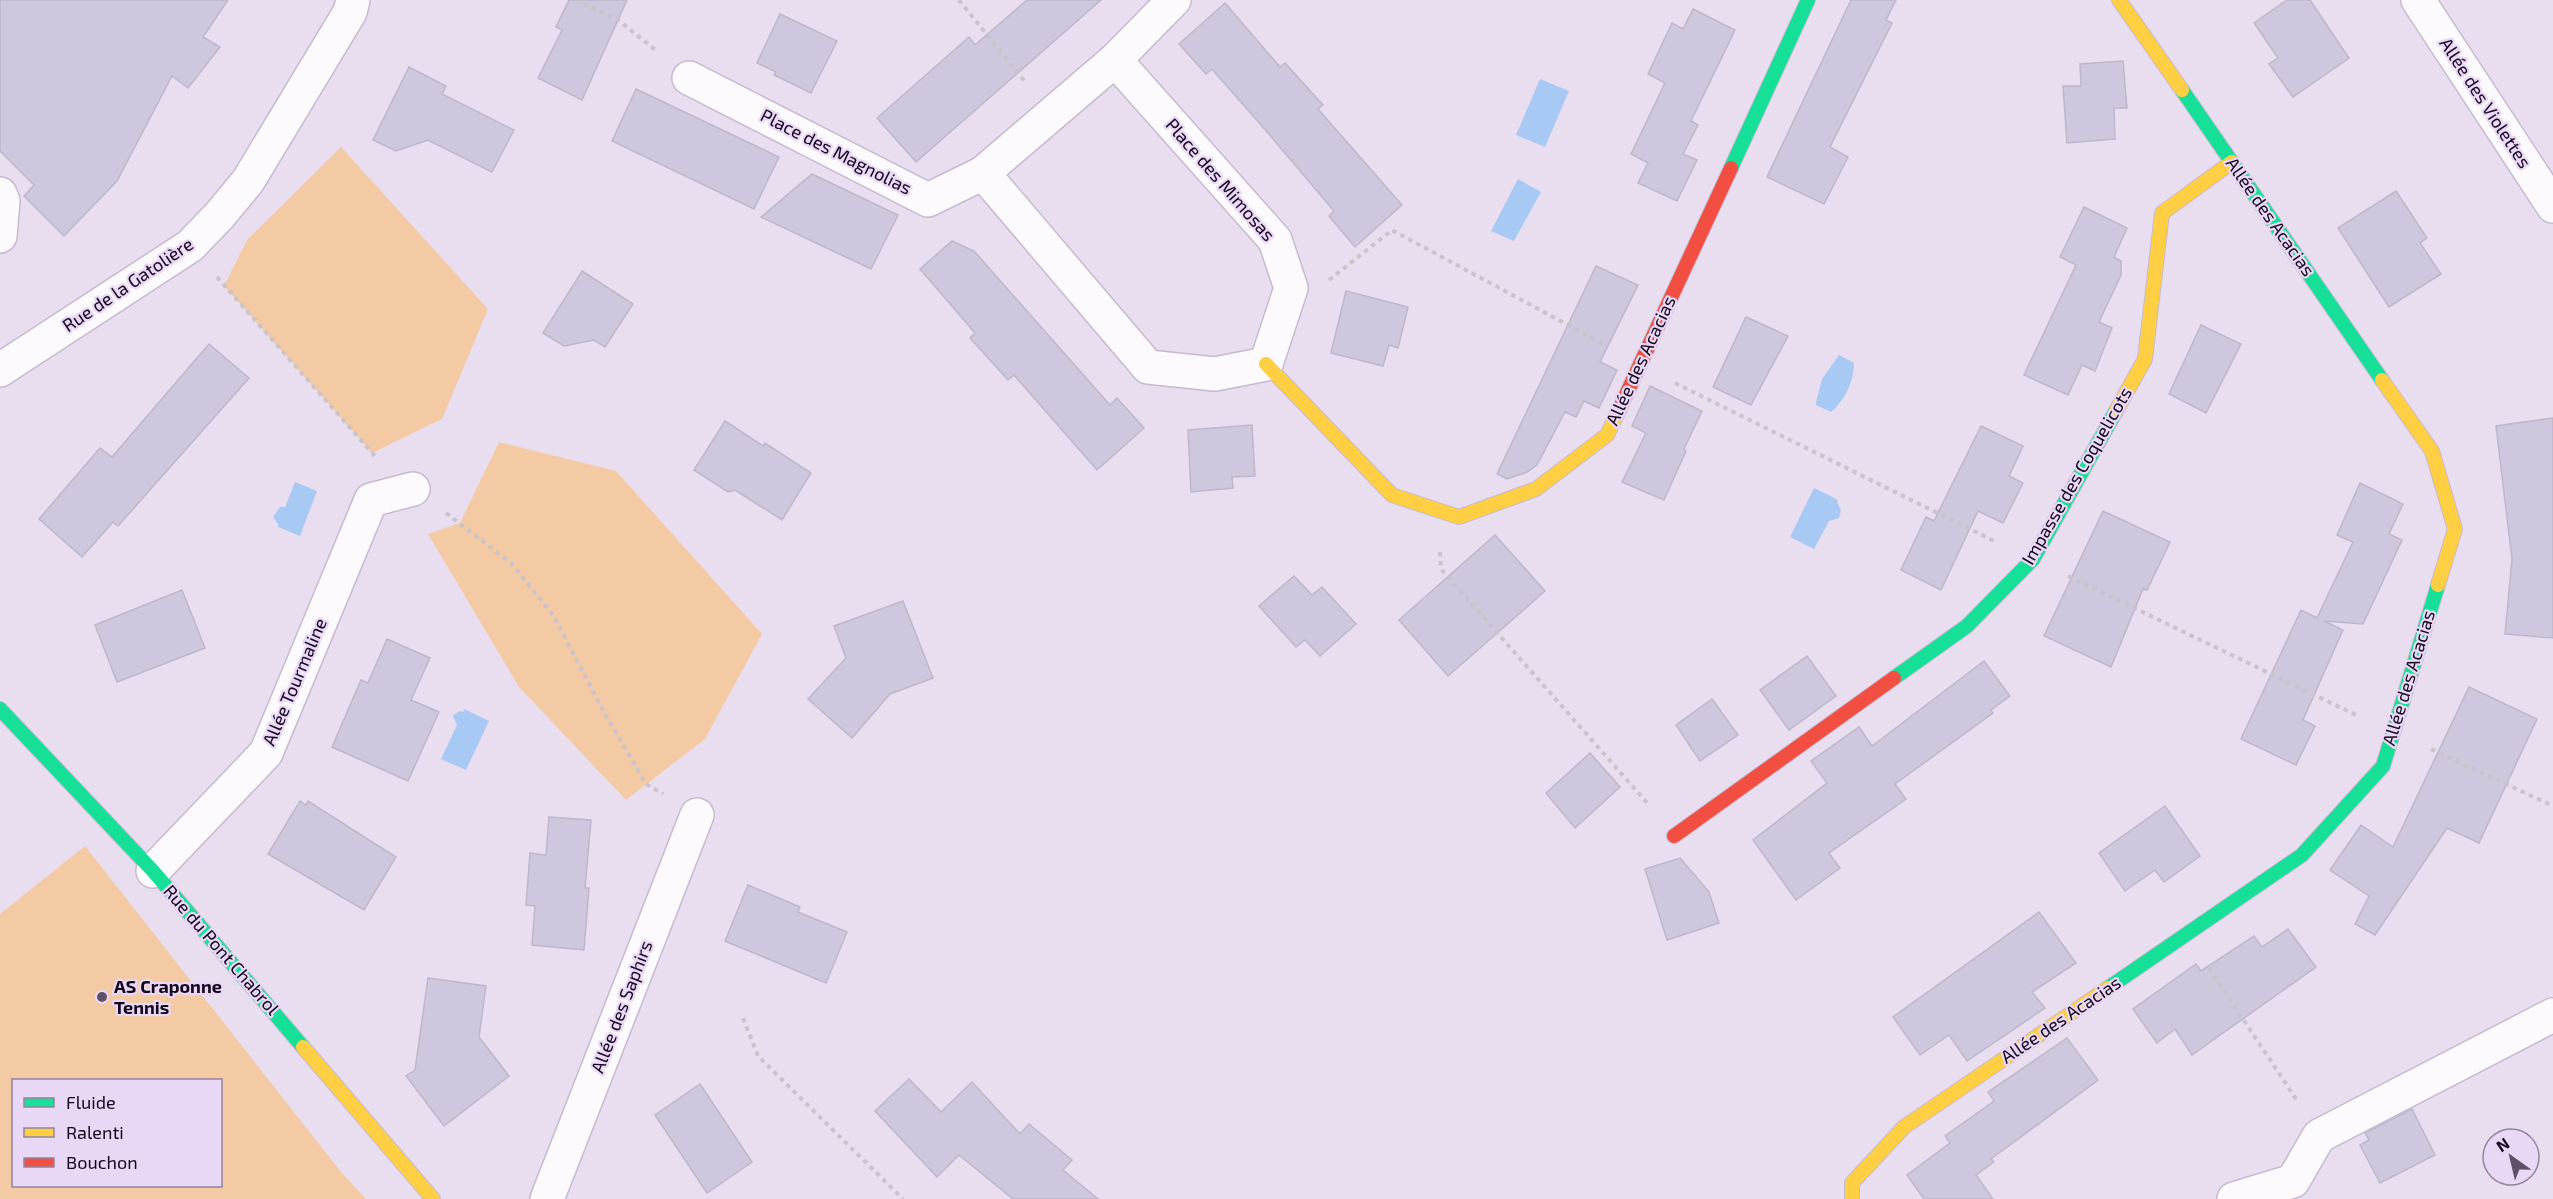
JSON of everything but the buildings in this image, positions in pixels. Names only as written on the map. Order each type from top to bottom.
[{"type":"street","name":"Rue de la Gatolière","points":[[0,370],[190,246],[219,216],[248,181],[350,12],[353,0]]},
{"type":"street","points":[[1174,0],[1115,60],[983,173],[1148,367],[1215,374],[1266,363],[1291,288]]},
{"type":"street","name":"Allée des Acacias","points":[[1266,363],[1392,495],[1459,517],[1536,489],[1607,435],[1808,0]]},
{"type":"street","name":"Allée des Acacias","points":[[1852,1199],[1852,1182],[1904,1127],[2302,855],[2383,766],[2455,529],[2432,451],[2119,0]]},
{"type":"street","name":"Allée des Violettes","points":[[2418,0],[2553,206]]},
{"type":"street","name":"Place des Mimosas","points":[[1115,60],[1275,240],[1291,288]]},
{"type":"street","name":"Place des Magnolias","points":[[689,78],[928,200],[983,173]]},
{"type":"street","name":"Impasse des Coquelicots","points":[[1674,836],[1967,626],[2033,559],[2145,358],[2162,213],[2232,162]]},
{"type":"street","points":[[0,194],[3,201],[0,236]]},
{"type":"street","name":"Allée Tourmaline","points":[[153,871],[266,753],[370,500],[412,489]]},
{"type":"street","name":"Rue du Pont Chabrol","points":[[0,709],[153,871],[434,1199]]},
{"type":"street","name":"Allée des Saphirs","points":[[547,1199],[697,815]]},
{"type":"street","points":[[2234,1199],[2293,1181],[2319,1136],[2553,1015]]},
{"type":"path","points":[[575,0],[618,20],[689,78]]},
{"type":"path","points":[[959,0],[1051,114]]},
{"type":"path","points":[[1291,288],[1328,281],[1392,230],[1640,364]]},
{"type":"path","points":[[190,246],[372,453],[412,489],[486,542],[512,564],[553,615],[605,714],[646,784],[697,815]]},
{"type":"path","points":[[1713,403],[1975,532]]},
{"type":"path","points":[[1441,569],[1632,784]]},
{"type":"path","points":[[2104,594],[2314,696]]},
{"type":"path","points":[[2447,756],[2553,806]]},
{"type":"path","points":[[2186,934],[2319,1136]]},
{"type":"path","points":[[743,1018],[758,1056],[903,1199]]},
{"type":"shaded area","points":[[341,147],[488,309],[442,419],[372,453],[224,286],[247,240]]},
{"type":"shaded area","points":[[499,442],[616,471],[762,634],[705,739],[626,800],[519,687],[428,534],[460,523]]},
{"type":"shaded area","name":"AS Craponne Tennis","points":[[85,846],[341,1172],[366,1199],[0,1199],[0,914]]},
{"type":"water","points":[[1540,79],[1569,91],[1545,147],[1516,135]]},
{"type":"water","points":[[1518,179],[1541,192],[1514,241],[1491,231]]},
{"type":"water","points":[[1839,355],[1854,363],[1854,370],[1844,396],[1831,412],[1816,405],[1816,402],[1822,379]]},
{"type":"water","points":[[295,482],[317,491],[300,536],[278,527],[273,517],[280,507],[285,507]]},
{"type":"water","points":[[1814,488],[1838,500],[1837,503],[1841,510],[1839,518],[1829,521],[1814,549],[1790,537]]},
{"type":"water","points":[[464,709],[489,721],[466,770],[441,759],[457,725],[453,716],[459,711],[463,712]]},
{"type":"traffic: fast","points":[[1731,168],[1808,0]]},
{"type":"traffic: fast","points":[[2182,90],[2382,380]]},
{"type":"traffic: fast","points":[[1894,678],[1967,626],[2033,559],[2116,411]]},
{"type":"traffic: fast","points":[[2108,988],[2302,855],[2383,766],[2438,585]]},
{"type":"traffic: fast","points":[[0,709],[153,871],[303,1047]]},
{"type":"traffic: slow","points":[[2119,0],[2182,90]]},
{"type":"traffic: slow","points":[[2116,411],[2145,359],[2162,213],[2232,162]]},
{"type":"traffic: slow","points":[[1266,364],[1392,495],[1459,517],[1536,489],[1607,435],[1619,410]]},
{"type":"traffic: slow","points":[[2382,380],[2432,451],[2455,529],[2438,585]]},
{"type":"traffic: slow","points":[[1852,1199],[1852,1183],[1904,1127],[2108,988]]},
{"type":"traffic: slow","points":[[303,1047],[433,1199]]},
{"type":"traffic: jam","points":[[1619,410],[1731,168]]},
{"type":"traffic: jam","points":[[1674,836],[1894,678]]},
{"type":"place","name":"AS Craponne Tennis","points":[[102,997]]}]
